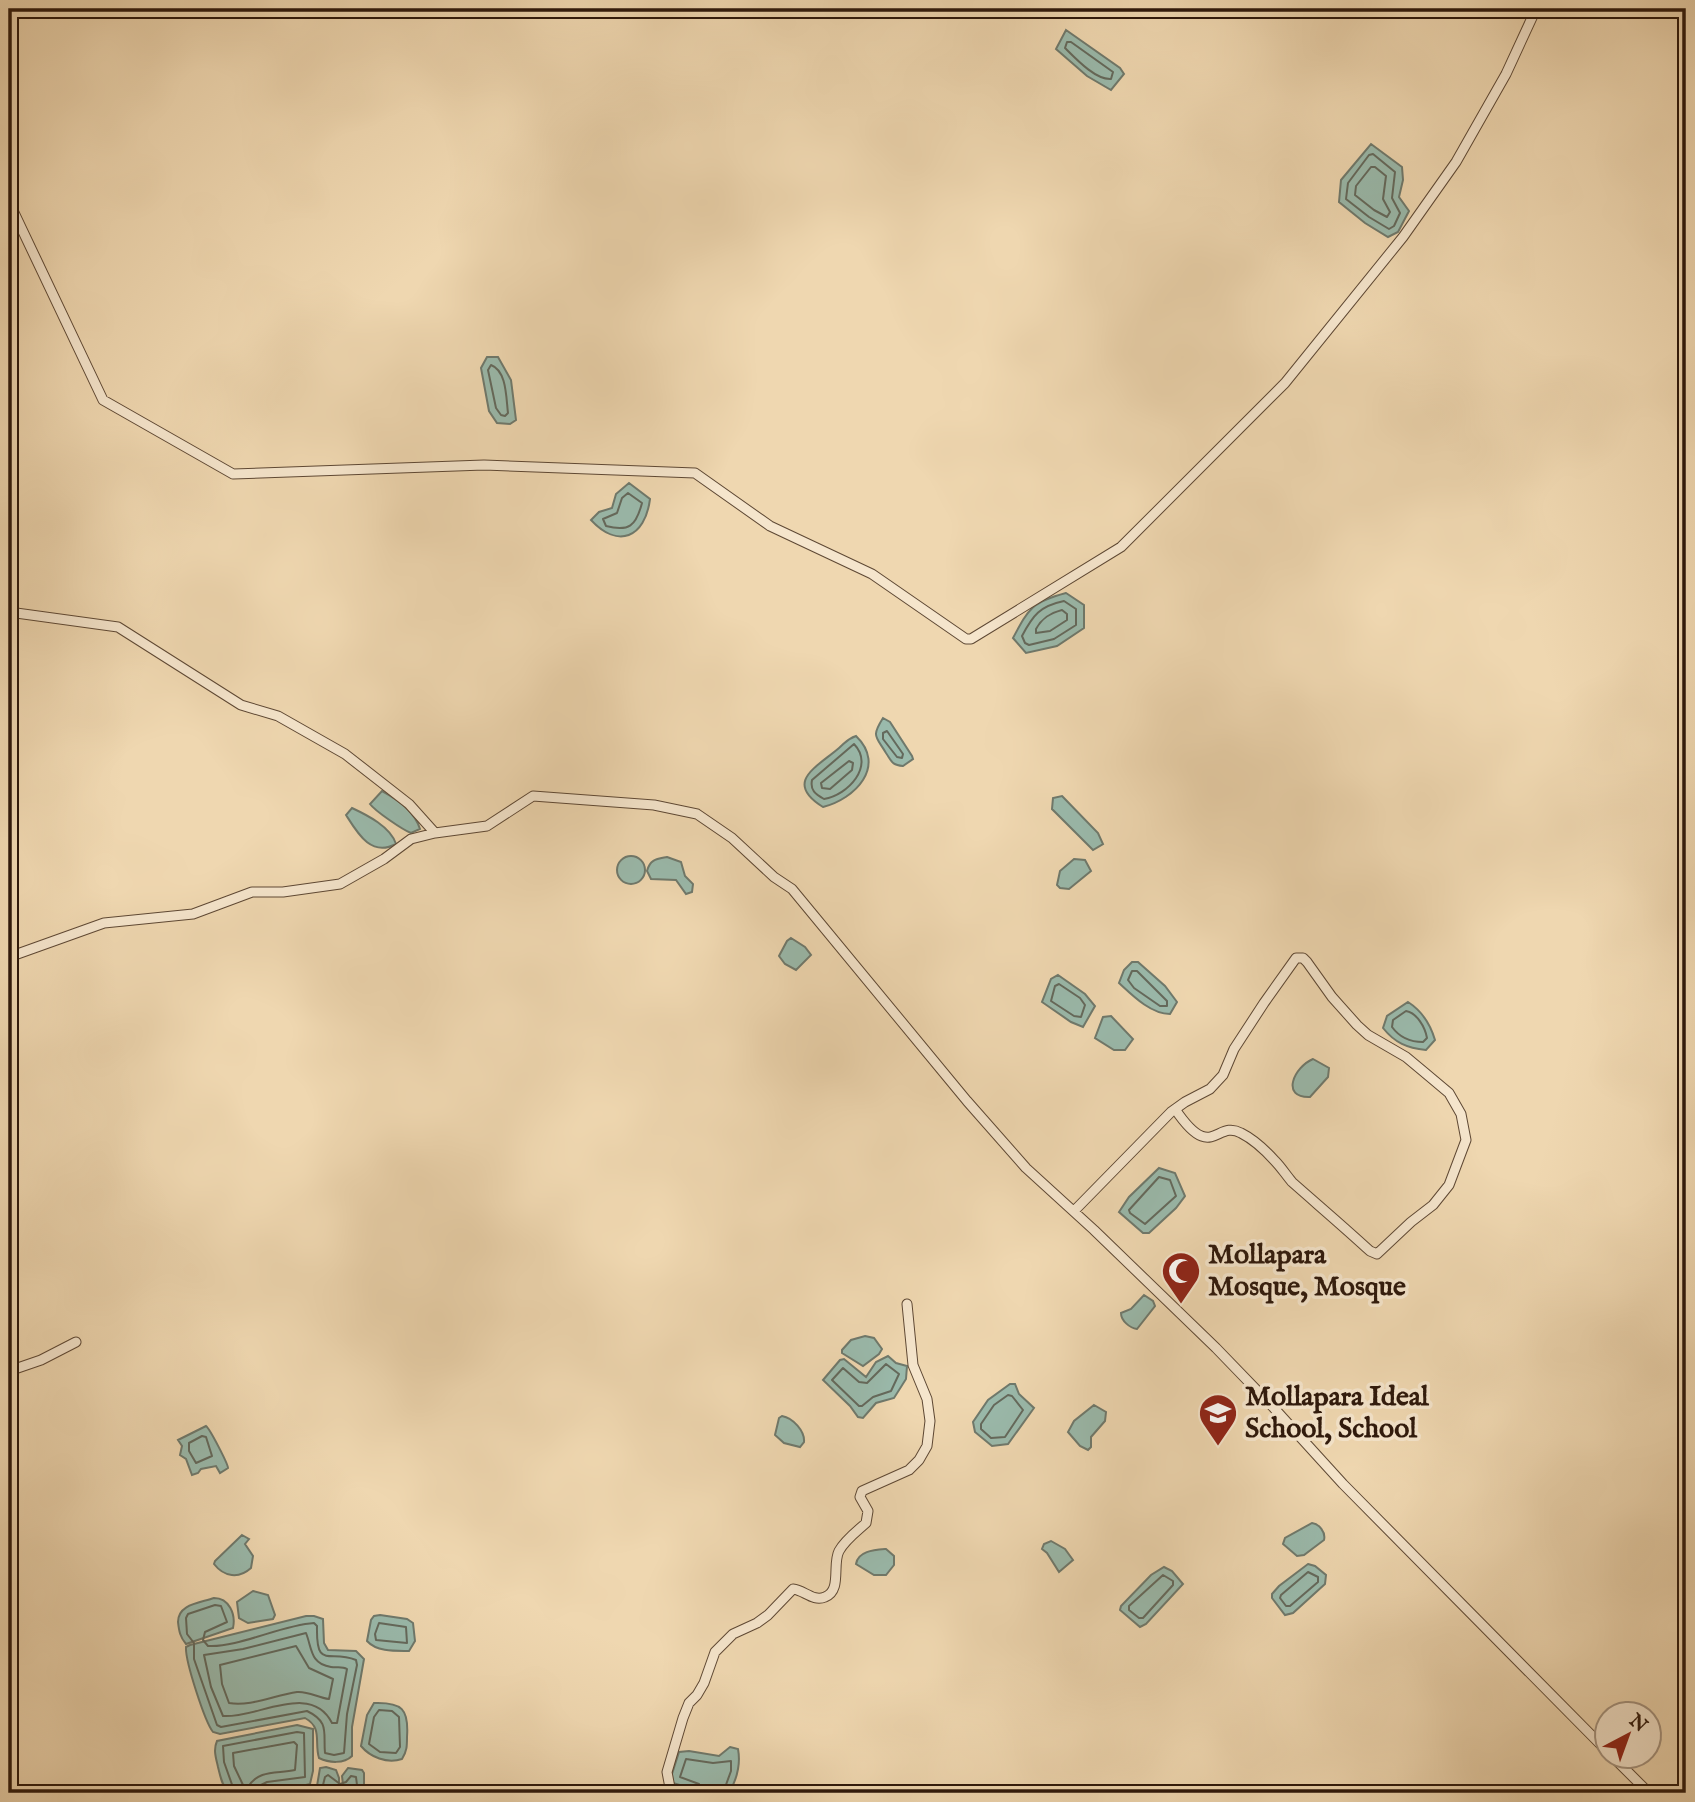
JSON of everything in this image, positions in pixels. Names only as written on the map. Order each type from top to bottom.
[{"type":"street","points":[[9,202],[103,400],[233,474],[484,465],[695,473],[770,526],[872,573],[966,639],[971,639],[1121,547],[1285,383],[1403,237],[1455,162],[1506,74],[1536,9]]},
{"type":"street","points":[[9,612],[118,627],[240,705],[278,716],[345,754],[409,804],[435,833]]},
{"type":"street","points":[[9,957],[104,923],[193,914],[252,892],[283,892],[340,884],[384,859],[411,839],[487,826],[533,796],[654,805],[697,814],[732,838],[774,877],[792,889],[967,1101],[1026,1168],[1216,1348],[1352,1493],[1594,1738]]},
{"type":"street","points":[[1074,1212],[1175,1110],[1210,1089],[1223,1076],[1234,1049],[1296,958],[1303,958],[1332,997],[1365,1032],[1406,1057],[1448,1093],[1461,1114],[1466,1140],[1443,1195],[1377,1254],[1370,1251],[1292,1181],[1275,1160],[1240,1132],[1231,1130],[1203,1138],[1188,1128],[1175,1110]]},
{"type":"street","points":[[671,1793],[667,1772],[683,1718],[689,1703],[698,1695],[704,1683],[715,1652],[733,1634],[768,1615],[793,1589],[817,1598],[830,1594],[834,1587],[837,1555],[851,1536],[866,1524],[868,1511],[860,1497],[862,1491],[909,1471],[924,1453],[930,1421],[927,1399],[913,1365],[907,1304]]},
{"type":"street","points":[[9,1371],[41,1360],[76,1342]]},
{"type":"street","points":[[1626,1770],[1649,1793]]},
{"type":"water","points":[[1066,30],[1120,68],[1124,74],[1111,90],[1087,76],[1056,49]]},
{"type":"water","points":[[1371,144],[1402,167],[1403,180],[1399,197],[1409,211],[1398,232],[1388,237],[1339,202],[1341,180]]},
{"type":"water","points":[[487,357],[498,357],[511,380],[516,420],[510,424],[497,423],[489,411],[481,368]]},
{"type":"water","points":[[629,483],[650,499],[647,512],[642,523],[629,535],[611,534],[591,520],[599,512],[612,508],[616,494]]},
{"type":"water","points":[[1066,593],[1084,605],[1084,628],[1057,646],[1026,653],[1013,638],[1023,620],[1039,603]]},
{"type":"water","points":[[883,718],[890,722],[912,756],[913,759],[903,766],[893,762],[877,739],[877,729]]},
{"type":"water","points":[[856,736],[865,747],[868,770],[856,789],[835,803],[823,807],[811,798],[806,790],[808,775]]},
{"type":"water","points":[[382,791],[405,807],[420,829],[411,833],[370,804]]},
{"type":"water","points":[[1062,796],[1098,833],[1103,844],[1093,850],[1052,809],[1053,798]]},
{"type":"water","points":[[352,808],[384,827],[396,844],[379,848],[366,842],[346,815]]},
{"type":"water","points":[[631,856],[641,860],[645,870],[641,880],[631,884],[621,880],[617,870],[621,860]]},
{"type":"water","points":[[667,857],[681,862],[685,876],[693,884],[692,892],[686,894],[676,880],[651,879],[647,871],[650,864],[654,860]]},
{"type":"water","points":[[1074,859],[1085,860],[1091,871],[1069,889],[1060,888],[1057,885],[1060,871]]},
{"type":"water","points":[[791,938],[805,947],[811,955],[796,970],[785,964],[779,956]]},
{"type":"water","points":[[1132,962],[1138,962],[1165,986],[1177,1002],[1170,1014],[1149,1008],[1119,983],[1124,970]]},
{"type":"water","points":[[1058,975],[1085,994],[1095,1006],[1083,1027],[1042,1002],[1051,979]]},
{"type":"water","points":[[1408,1002],[1421,1013],[1433,1034],[1435,1040],[1426,1050],[1402,1044],[1383,1028],[1387,1016]]},
{"type":"water","points":[[1111,1016],[1133,1039],[1125,1050],[1114,1050],[1095,1038],[1103,1017]]},
{"type":"water","points":[[1313,1059],[1329,1068],[1328,1077],[1310,1097],[1301,1096],[1295,1093],[1293,1081],[1300,1068]]},
{"type":"water","points":[[1159,1168],[1175,1173],[1185,1196],[1149,1233],[1143,1233],[1119,1212],[1129,1197]]},
{"type":"water","points":[[1144,1295],[1153,1301],[1155,1306],[1137,1329],[1124,1321],[1121,1313],[1131,1309]]},
{"type":"water","points":[[865,1336],[874,1338],[882,1349],[863,1366],[842,1353],[842,1350],[851,1340]]},
{"type":"water","points":[[888,1356],[896,1363],[907,1366],[906,1379],[894,1398],[876,1403],[863,1418],[858,1417],[823,1380],[840,1360],[844,1359],[866,1377],[876,1362]]},
{"type":"water","points":[[1010,1384],[1015,1384],[1019,1394],[1034,1408],[1008,1444],[992,1446],[975,1432],[973,1422],[988,1400]]},
{"type":"water","points":[[1094,1405],[1106,1412],[1105,1421],[1091,1437],[1091,1447],[1088,1450],[1080,1446],[1068,1432],[1074,1421]]},
{"type":"water","points":[[782,1416],[790,1419],[800,1429],[804,1442],[800,1447],[784,1443],[775,1435],[779,1418]]},
{"type":"water","points":[[206,1426],[228,1468],[220,1473],[216,1466],[201,1469],[192,1475],[186,1459],[180,1455],[182,1446],[178,1440]]},
{"type":"water","points":[[1312,1523],[1321,1529],[1324,1540],[1304,1555],[1297,1556],[1283,1544],[1285,1538]]},
{"type":"water","points":[[242,1535],[249,1539],[245,1544],[253,1556],[251,1568],[237,1575],[222,1572],[214,1564],[215,1561]]},
{"type":"water","points":[[1051,1541],[1065,1549],[1073,1560],[1059,1572],[1042,1549],[1044,1544]]},
{"type":"water","points":[[886,1549],[894,1556],[894,1565],[886,1575],[874,1575],[856,1564],[863,1554]]},
{"type":"water","points":[[1308,1564],[1326,1575],[1325,1584],[1293,1613],[1285,1615],[1272,1598],[1272,1594]]},
{"type":"water","points":[[1164,1567],[1172,1571],[1183,1584],[1146,1624],[1140,1627],[1120,1610],[1121,1606],[1151,1575]]},
{"type":"water","points":[[253,1591],[268,1595],[275,1615],[273,1619],[248,1623],[239,1618],[237,1602]]},
{"type":"water","points":[[214,1598],[224,1601],[230,1608],[233,1628],[186,1644],[178,1625],[182,1611],[191,1605]]},
{"type":"water","points":[[380,1615],[407,1619],[413,1623],[415,1641],[409,1651],[381,1649],[367,1641],[371,1620]]},
{"type":"water","points":[[306,1616],[323,1619],[324,1643],[328,1650],[356,1651],[364,1659],[352,1727],[352,1756],[349,1759],[332,1762],[319,1758],[316,1731],[305,1718],[220,1734],[213,1732],[189,1665],[186,1647],[190,1645]]},
{"type":"water","points":[[374,1703],[397,1706],[405,1714],[407,1743],[402,1759],[391,1761],[379,1758],[361,1746],[367,1715]]},
{"type":"water","points":[[297,1725],[313,1729],[313,1771],[310,1784],[243,1793],[227,1790],[216,1757],[217,1741]]},
{"type":"water","points":[[730,1747],[738,1749],[739,1766],[729,1793],[706,1793],[673,1783],[671,1777],[679,1752],[719,1756]]},
{"type":"water","points":[[320,1768],[336,1770],[339,1793],[310,1793],[317,1786]]},
{"type":"water","points":[[348,1768],[362,1770],[364,1773],[364,1793],[344,1793],[342,1776]]},
{"type":"place","name":"Mollapara Mosque, Mosque","points":[[1181,1305]]},
{"type":"place","name":"Mollapara Ideal School, School","points":[[1218,1447]]}]
